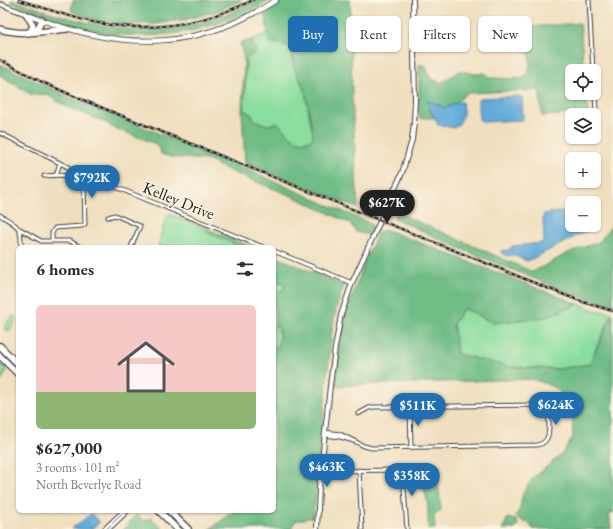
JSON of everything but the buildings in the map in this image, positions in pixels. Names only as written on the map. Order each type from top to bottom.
[{"type":"highway","points":[[27,14],[33,25],[30,33]]},
{"type":"highway","points":[[30,33],[37,30],[42,20]]},
{"type":"highway","points":[[0,29],[13,32],[30,33],[67,29]]},
{"type":"highway","points":[[0,346],[16,362]]},
{"type":"highway","points":[[0,356],[16,372]]},
{"type":"highway","points":[[161,513],[177,529]]},
{"type":"highway","points":[[171,513],[188,529]]},
{"type":"main road","points":[[42,20],[67,29],[114,40],[148,42],[173,40],[208,32],[238,22],[276,0]]},
{"type":"street","points":[[317,529],[325,434],[336,338],[341,315],[352,283],[398,182],[408,157],[412,140],[415,100],[413,0]]},
{"type":"street","points":[[589,0],[594,64]]},
{"type":"street","points":[[0,4],[42,20]]},
{"type":"street","name":"Kelley Drive","points":[[0,134],[60,164],[258,245]]},
{"type":"street","points":[[56,175],[60,164]]},
{"type":"street","points":[[44,176],[67,175],[83,182],[85,224],[82,226],[55,228],[52,232],[52,241]]},
{"type":"street","points":[[0,215],[39,240],[72,241],[77,245]]},
{"type":"street","points":[[108,217],[115,215],[140,226],[132,245]]},
{"type":"street","points":[[20,229],[21,245]]},
{"type":"street","points":[[276,253],[352,283]]},
{"type":"street","points":[[325,434],[354,441],[369,447],[411,447],[539,445],[545,441],[549,432],[548,412],[544,407],[538,405],[373,407],[358,414]]},
{"type":"street","points":[[410,406],[411,447]]},
{"type":"street","points":[[359,470],[362,529]]},
{"type":"street","points":[[321,471],[401,471],[404,475],[406,529]]},
{"type":"street","points":[[104,529],[121,513]]},
{"type":"street","points":[[109,529],[126,513]]},
{"type":"green space","points":[[13,0],[57,14],[101,25],[146,29],[169,28],[197,23],[230,13],[257,0],[270,0],[246,13],[211,26],[175,33],[127,35],[83,28],[60,21],[12,3],[11,1]]},
{"type":"green space","points":[[73,0],[242,0],[217,11],[188,19],[157,24],[127,24],[103,22],[71,11]]},
{"type":"green space","points":[[283,0],[350,0],[350,16],[346,16],[346,52],[351,52],[358,208],[245,163],[242,113],[244,59],[240,43],[252,40],[256,52],[248,57],[246,61],[244,109],[246,112],[251,114],[254,120],[267,125],[278,123],[293,138],[302,141],[312,139],[313,134],[305,91],[293,65],[291,52],[338,52],[338,16],[288,16],[288,46],[270,42],[264,12]]},
{"type":"green space","points":[[580,23],[583,64],[565,64],[565,100],[587,100],[588,108],[565,108],[565,114],[542,116],[539,90],[467,93],[457,102],[446,108],[431,102],[430,110],[435,118],[419,118],[419,65],[425,65],[431,79],[441,83],[460,71],[475,74],[485,73],[489,78],[524,79],[530,66],[529,52],[532,52],[532,27]]},
{"type":"green space","points":[[268,33],[270,42],[288,46],[288,52],[291,52],[293,65],[305,91],[313,134],[312,139],[301,141],[292,138],[278,123],[267,125],[254,120],[251,114],[246,112],[244,109],[246,61],[248,57],[256,52],[252,40]]},
{"type":"green space","points":[[0,64],[71,98],[237,165],[360,219],[372,225],[369,235],[356,232],[350,223],[292,196],[234,173],[208,160],[170,157],[161,154],[160,149],[156,144],[65,106],[46,94],[32,95],[0,75]]},
{"type":"green space","points":[[396,212],[533,272],[570,252],[599,242],[613,224],[613,306],[575,295],[464,250],[394,218]]},
{"type":"green space","points":[[169,214],[208,229],[207,232],[237,245],[158,245],[164,223]]},
{"type":"green space","points":[[208,229],[247,245],[237,245],[206,232]]},
{"type":"green space","points":[[387,230],[578,304],[545,317],[493,323],[464,308],[453,324],[457,354],[510,367],[559,369],[589,364],[613,314],[613,513],[609,514],[611,529],[533,529],[529,523],[524,522],[515,516],[519,511],[523,493],[533,478],[562,454],[573,437],[572,405],[556,388],[533,379],[350,385],[335,387],[338,356],[346,313],[366,259],[378,232]]},
{"type":"green space","points":[[276,257],[344,285],[336,309],[332,331],[313,517],[295,521],[292,527],[293,529],[210,529],[231,513],[276,513],[276,349],[280,338],[278,326],[276,326],[276,292],[282,291],[285,285],[281,282],[276,283]]},
{"type":"green space","points":[[281,282],[285,285],[282,291],[276,292],[276,283]]},
{"type":"green space","points":[[578,304],[594,310],[612,313],[589,364],[559,369],[510,367],[457,354],[453,324],[464,308],[493,323],[545,317]]},
{"type":"green space","points":[[13,316],[15,317],[14,323],[8,331],[5,329],[5,325]]},
{"type":"green space","points":[[276,326],[278,326],[280,338],[276,349]]},
{"type":"green space","points":[[0,363],[7,370],[0,383]]},
{"type":"green space","points":[[437,471],[441,510],[434,517],[435,529],[428,529],[428,504],[425,492],[418,483],[407,483],[407,475]]},
{"type":"green space","points":[[137,515],[144,521],[151,518],[163,529],[123,529]]},
{"type":"green space","points":[[508,518],[516,520],[518,524],[515,529],[502,529]]},
{"type":"water","points":[[522,97],[522,120],[483,122],[479,119],[478,100],[481,98]]},
{"type":"water","points":[[428,101],[446,108],[457,102],[462,102],[463,113],[457,126],[454,128],[438,125],[430,111],[430,106],[427,103]]},
{"type":"water","points":[[565,212],[565,232],[584,232],[528,261],[512,255],[506,256],[501,253],[501,251],[508,250],[513,246],[542,243],[544,240],[543,217],[544,214]]},
{"type":"water","points":[[91,514],[99,521],[99,523],[91,529],[71,529]]},
{"type":"waterway","points":[[97,0],[97,5]]},
{"type":"railway","points":[[19,0],[88,21],[118,26],[138,27],[177,24],[197,20],[216,15],[253,0]]},
{"type":"railway","points":[[0,60],[42,82],[78,98],[562,294],[613,311]]}]
